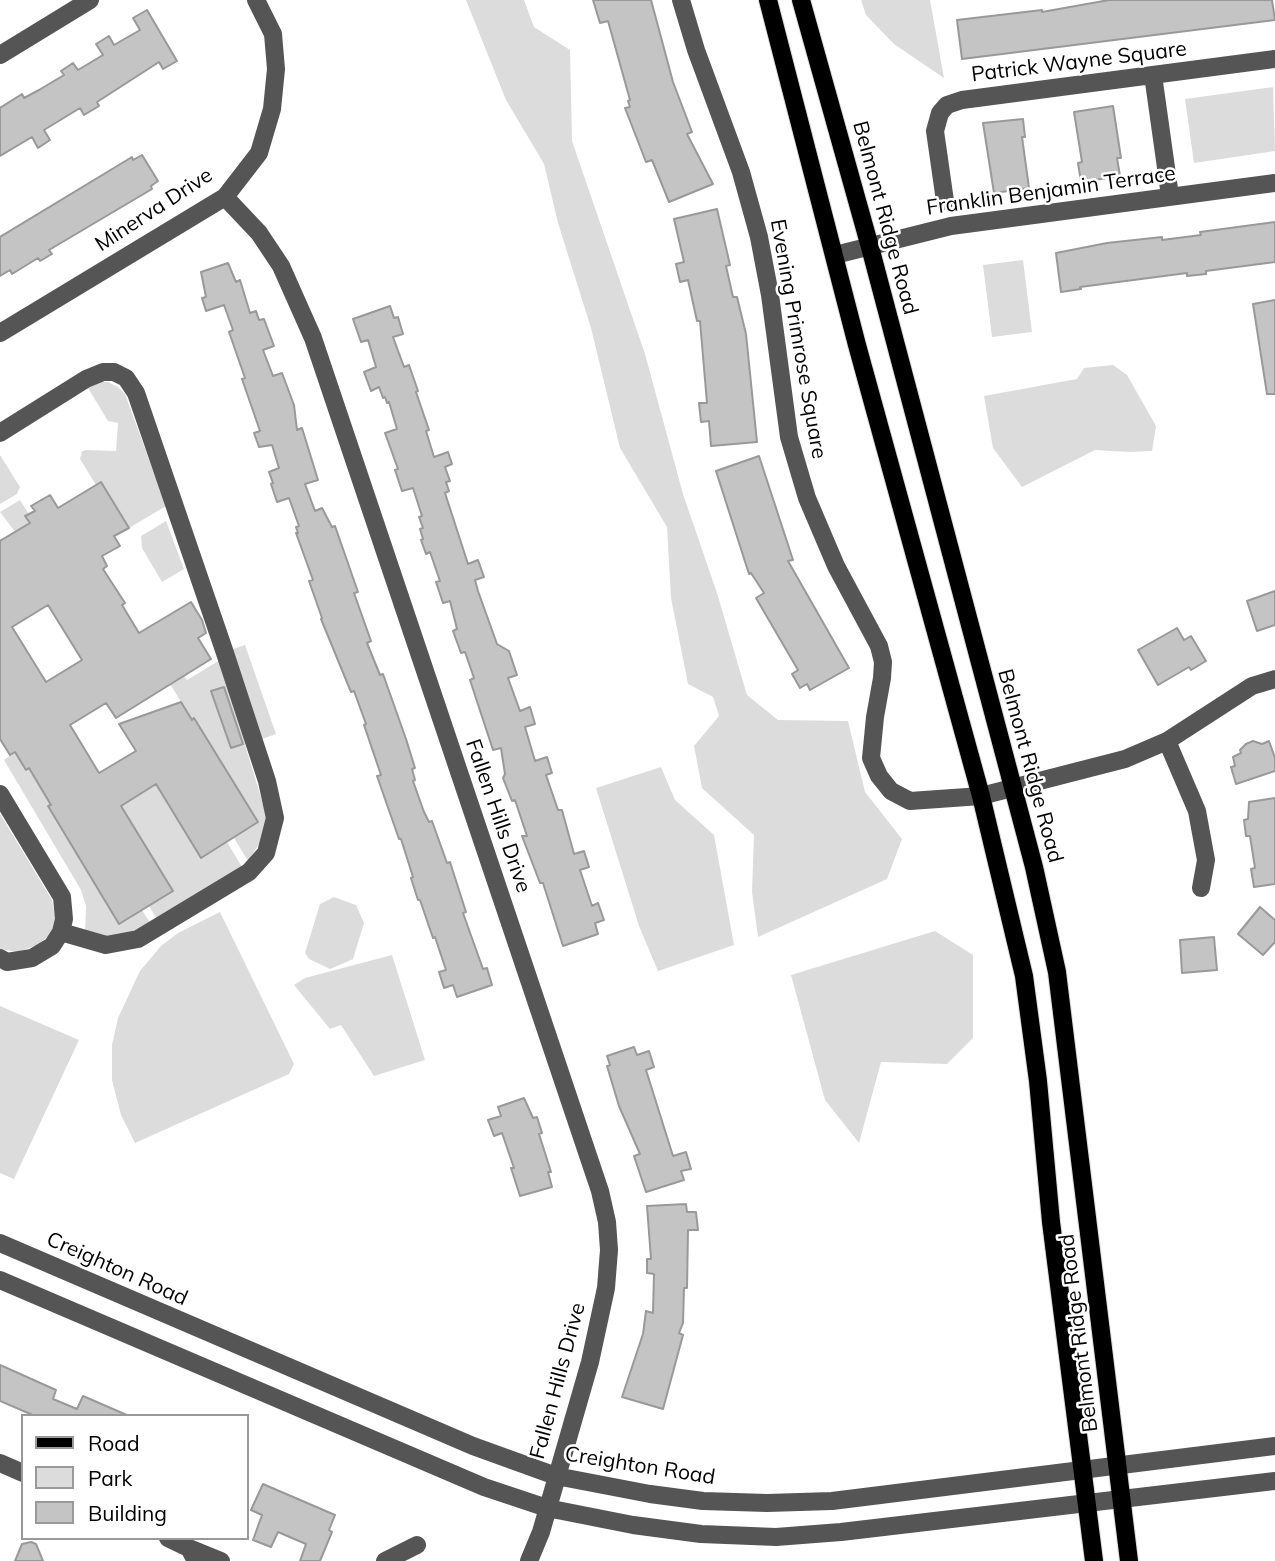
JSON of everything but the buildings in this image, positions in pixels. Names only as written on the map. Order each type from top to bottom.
[{"type":"main road","name":"Belmont Ridge Road","points":[[768,0],[857,345],[981,796],[1024,976],[1038,1081],[1051,1222],[1094,1561]]},
{"type":"main road","name":"Belmont Ridge Road","points":[[801,0],[870,247],[1034,867],[1058,972],[1129,1561]]},
{"type":"street","points":[[0,55],[90,0]]},
{"type":"street","name":"Minerva Drive","points":[[0,333],[225,197],[259,153],[272,110],[276,69],[273,34],[256,0]]},
{"type":"street","name":"Evening Primrose Square","points":[[681,0],[696,50],[741,172],[759,237],[770,295],[789,437],[807,498],[836,566],[879,646],[883,662],[882,678],[871,758],[878,776],[891,792],[910,801],[981,796],[1125,759],[1167,741],[1252,686],[1275,679]]},
{"type":"street","name":"Patrick Wayne Square","points":[[945,201],[934,131],[940,113],[947,105],[962,100],[1275,59]]},
{"type":"street","points":[[1153,75],[1170,196]]},
{"type":"street","name":"Franklin Benjamin Terrace","points":[[835,255],[951,226],[1275,183]]},
{"type":"street","name":"Fallen Hills Drive","points":[[225,197],[259,233],[281,267],[313,338],[600,1191],[607,1222],[609,1250],[606,1288],[590,1362],[529,1561]]},
{"type":"street","points":[[0,433],[86,379],[103,372],[114,372],[126,378],[135,393],[222,645],[267,781],[275,818],[266,853],[249,872],[138,939],[106,945],[61,932]]},
{"type":"street","points":[[1167,741],[1197,811],[1206,860],[1201,888]]},
{"type":"street","points":[[0,794],[62,897],[64,919],[61,932],[52,946],[32,958],[7,962],[0,958]]},
{"type":"street","name":"Creighton Road","points":[[0,1243],[473,1446],[556,1476],[676,1498],[767,1503],[832,1500],[1275,1446]]},
{"type":"street","points":[[0,1280],[484,1488],[547,1508],[633,1525],[701,1534],[776,1537],[841,1532],[1275,1481]]},
{"type":"street","points":[[0,1463],[21,1472]]},
{"type":"street","points":[[171,1540],[193,1555],[221,1561]]},
{"type":"street","points":[[385,1561],[417,1545]]},
{"type":"green space","points":[[466,0],[524,0],[534,27],[570,50],[572,141],[645,354],[683,494],[717,593],[747,695],[778,720],[848,721],[865,792],[902,839],[887,879],[758,937],[752,892],[754,835],[702,788],[694,746],[719,716],[713,697],[688,684],[671,598],[667,527],[620,448],[591,328],[558,223],[544,164],[506,100]]},
{"type":"green space","points":[[861,0],[930,0],[944,78],[894,44],[866,15]]},
{"type":"green space","points":[[1273,87],[1275,151],[1194,163],[1185,99]]},
{"type":"green space","points":[[1023,260],[1032,332],[992,337],[983,265]]},
{"type":"green space","points":[[1113,365],[1127,375],[1156,426],[1152,451],[1095,450],[1022,487],[993,448],[984,396],[1077,379],[1084,368]]},
{"type":"green space","points":[[100,382],[108,382],[125,394],[166,506],[129,528],[101,483],[96,485],[80,459],[82,451],[86,450],[116,451],[118,423],[108,421],[88,388]]},
{"type":"green space","points":[[0,455],[20,487],[17,494],[0,504]]},
{"type":"green space","points":[[20,500],[29,514],[25,516],[30,525],[16,533],[0,512]]},
{"type":"green space","points":[[166,521],[184,569],[162,582],[142,548],[141,536]]},
{"type":"green space","points":[[245,645],[276,734],[245,745],[267,817],[260,843],[248,861],[234,838],[258,822],[164,674],[184,676],[187,680],[220,660],[218,654]]},
{"type":"green space","points":[[15,752],[26,770],[29,768],[119,923],[142,910],[150,923],[127,934],[102,937],[85,932],[86,906],[81,890],[4,760]]},
{"type":"green space","points":[[661,767],[675,800],[714,835],[734,945],[658,971],[639,926],[596,788]]},
{"type":"green space","points":[[156,784],[201,857],[227,842],[242,867],[157,919],[149,906],[172,891],[121,806]]},
{"type":"green space","points":[[0,814],[52,900],[55,916],[53,928],[47,937],[37,945],[18,952],[0,949]]},
{"type":"green space","points":[[334,897],[356,905],[364,923],[353,959],[330,969],[309,959],[305,953],[320,904]]},
{"type":"green space","points":[[220,912],[294,1064],[289,1074],[135,1143],[121,1115],[112,1080],[112,1045],[118,1018],[140,971],[161,946],[178,933]]},
{"type":"green space","points":[[935,931],[973,955],[973,1038],[947,1064],[881,1062],[859,1143],[825,1100],[791,975]]},
{"type":"green space","points":[[392,955],[425,1060],[374,1076],[341,1025],[330,1029],[294,985],[305,978]]},
{"type":"green space","points":[[0,1006],[79,1040],[14,1179],[0,1173]]}]
